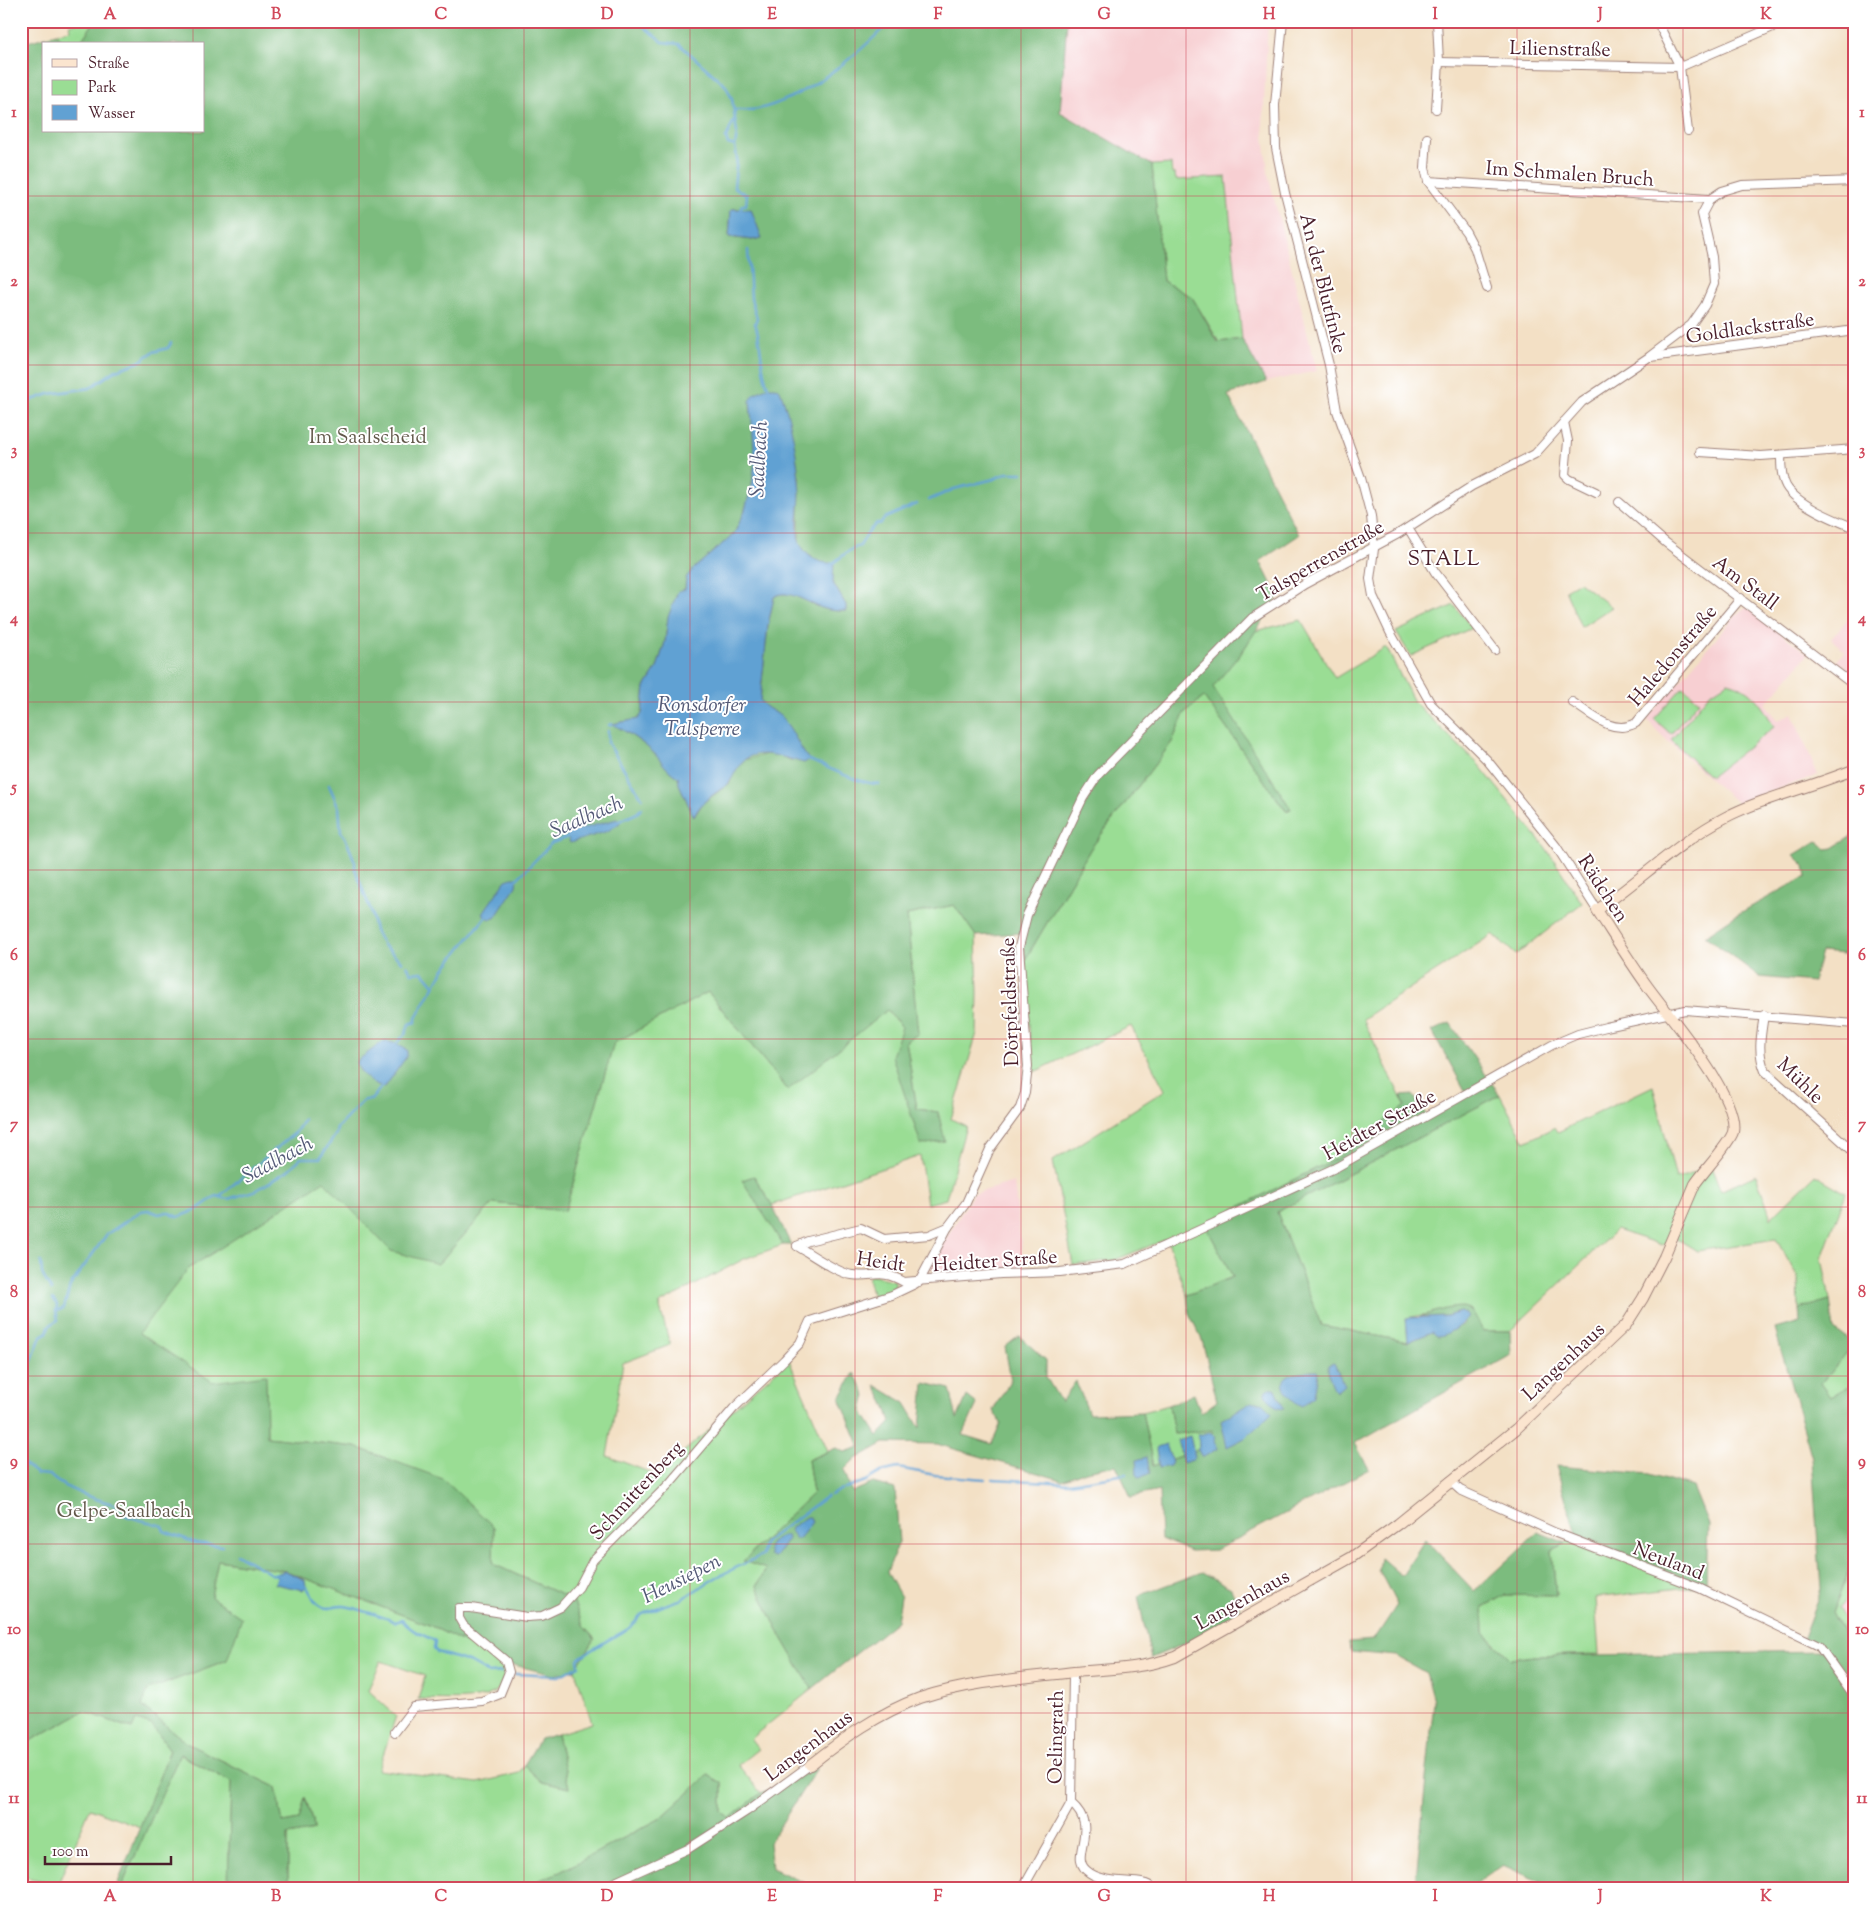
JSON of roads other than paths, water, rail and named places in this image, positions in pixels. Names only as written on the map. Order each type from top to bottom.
[{"type":"street","name":"An der Blutfinke","points":[[1283,21],[1276,105],[1276,148],[1287,202],[1329,365],[1337,411],[1361,478],[1371,516],[1374,548]]},
{"type":"street","points":[[1436,109],[1439,62],[1437,21]]},
{"type":"street","points":[[1657,21],[1680,67],[1688,130]]},
{"type":"street","name":"Lilienstraße","points":[[1439,62],[1680,67],[1787,21]]},
{"type":"street","points":[[1427,138],[1425,168],[1428,181],[1466,232],[1475,249],[1487,288]]},
{"type":"street","name":"Im Schmalen Bruch","points":[[1428,181],[1710,199]]},
{"type":"street","points":[[1710,199],[1722,191],[1742,184],[1855,181]]},
{"type":"street","name":"Talsperrenstraße","points":[[1227,643],[1252,618],[1284,596],[1374,548],[1472,486],[1535,454],[1582,402],[1649,357],[1691,325],[1712,291],[1713,265],[1702,214],[1710,199]]},
{"type":"street","name":"Goldlackstraße","points":[[1649,357],[1855,330]]},
{"type":"street","points":[[1564,422],[1568,441],[1565,475],[1596,492]]},
{"type":"street","points":[[1700,452],[1742,456],[1781,456],[1855,449]]},
{"type":"street","points":[[1781,456],[1784,480],[1793,494],[1828,517],[1855,528]]},
{"type":"street","name":"Am Stall","points":[[1620,502],[1665,542],[1855,686]]},
{"type":"street","name":"Talsperrenstraße","points":[[1408,528],[1435,572],[1495,650]]},
{"type":"street","name":"Rädchen","points":[[1374,548],[1370,579],[1373,596],[1386,625],[1422,691],[1431,704],[1487,760],[1550,839],[1667,1012],[1712,1073],[1730,1112],[1733,1126],[1730,1140],[1706,1167],[1695,1184],[1664,1257]]},
{"type":"street","name":"Haledonstraße","points":[[1572,702],[1607,725],[1628,728],[1636,723],[1741,598]]},
{"type":"street","name":"Dörpfeldstraße","points":[[919,1282],[948,1227],[966,1203],[990,1149],[1020,1108],[1025,1093],[1028,1066],[1020,940],[1027,914],[1048,870],[1083,798],[1098,776],[1227,643]]},
{"type":"street","points":[[1597,910],[1692,837],[1725,817],[1747,807],[1855,769]]},
{"type":"street","name":"Heidter Straße","points":[[919,1282],[1000,1274],[1060,1272],[1125,1264],[1337,1167],[1552,1045],[1578,1034],[1667,1012],[1686,1010],[1855,1024]]},
{"type":"street","name":"Mühle","points":[[1764,1015],[1760,1059],[1765,1070],[1855,1153]]},
{"type":"street","name":"Heidt","points":[[919,1282],[904,1282],[892,1275],[878,1273],[848,1274],[797,1246],[808,1241],[861,1228],[884,1239],[897,1236],[929,1236],[948,1227]]},
{"type":"street","name":"Langenhaus","points":[[602,1888],[688,1849],[748,1811],[858,1729],[920,1698],[1004,1681],[1073,1672],[1148,1666],[1175,1657],[1352,1557],[1516,1429],[1620,1331],[1643,1298],[1664,1257]]},
{"type":"street","name":"Heidt","points":[[810,1321],[892,1295],[919,1282]]},
{"type":"street","name":"Schmittenberg","points":[[395,1732],[414,1707],[482,1701],[500,1694],[509,1672],[506,1661],[463,1625],[459,1618],[459,1608],[471,1608],[527,1617],[542,1616],[561,1607],[579,1587],[593,1560],[669,1484],[734,1408],[800,1343],[810,1321]]},
{"type":"street","name":"Neuland","points":[[1450,1482],[1460,1490],[1556,1533],[1700,1588],[1819,1646],[1855,1697]]},
{"type":"street","name":"Oelingrath","points":[[1023,1888],[1070,1803],[1073,1672]]},
{"type":"street","name":"Oelingrath","points":[[1070,1803],[1084,1818],[1081,1860],[1086,1870],[1102,1879],[1142,1882],[1150,1884],[1152,1888]]},
{"type":"water","points":[[731,209],[751,209],[762,238],[752,240],[729,237]]},
{"type":"water","name":"Ronsdorfer Talsperre","points":[[768,387],[775,387],[780,390],[791,428],[799,480],[798,532],[800,543],[809,556],[814,559],[834,563],[833,583],[846,605],[846,611],[825,609],[791,595],[779,594],[774,597],[768,625],[760,700],[784,720],[809,760],[804,763],[780,756],[763,754],[748,758],[741,763],[729,783],[712,795],[694,817],[679,784],[678,777],[668,770],[654,753],[612,724],[638,719],[642,714],[645,687],[657,668],[665,642],[668,617],[678,591],[685,589],[686,578],[693,569],[734,534],[744,513],[752,485],[755,460],[750,401],[754,394]]},
{"type":"water","points":[[617,819],[620,823],[608,831],[570,843],[566,833]]},
{"type":"water","points":[[517,878],[516,886],[495,918],[490,919],[482,914],[506,880]]},
{"type":"water","points":[[384,1041],[395,1043],[407,1050],[407,1056],[385,1087],[376,1085],[368,1079],[361,1072],[357,1064],[358,1060]]},
{"type":"water","points":[[1460,1312],[1466,1313],[1468,1317],[1454,1330],[1440,1336],[1432,1332],[1408,1342],[1406,1318],[1447,1316]]},
{"type":"water","points":[[1334,1363],[1344,1385],[1336,1392],[1328,1369],[1328,1365]]},
{"type":"water","points":[[1317,1371],[1318,1373],[1314,1396],[1302,1406],[1290,1397],[1283,1383],[1289,1375]]},
{"type":"water","points":[[1269,1389],[1277,1391],[1284,1409],[1277,1408],[1265,1395],[1265,1392]]},
{"type":"water","points":[[1252,1402],[1261,1402],[1272,1413],[1245,1438],[1227,1447],[1221,1420]]},
{"type":"water","points":[[1210,1432],[1214,1436],[1217,1449],[1202,1458],[1197,1448],[1199,1447],[1198,1435]]},
{"type":"water","points":[[1190,1436],[1195,1457],[1193,1460],[1183,1463],[1177,1440]]},
{"type":"water","points":[[1166,1444],[1172,1462],[1170,1466],[1159,1468],[1156,1449]]},
{"type":"water","points":[[1147,1457],[1150,1473],[1140,1478],[1137,1476],[1136,1460]]},
{"type":"water","points":[[806,1517],[810,1517],[812,1522],[800,1538],[796,1539],[790,1531],[791,1528]]},
{"type":"water","points":[[782,1536],[787,1536],[788,1539],[775,1557],[770,1556],[768,1548],[771,1543]]},
{"type":"water","points":[[286,1571],[305,1580],[306,1586],[303,1590],[275,1584],[278,1573]]},
{"type":"waterway","name":"Saalbach","points":[[637,21],[663,42],[679,44],[726,86],[732,99],[737,133],[734,187],[747,195],[746,205],[742,205],[740,212]]},
{"type":"waterway","points":[[735,110],[755,110],[775,104],[811,86],[847,61],[890,21]]},
{"type":"waterway","points":[[734,120],[726,138],[728,144],[735,146]]},
{"type":"waterway","name":"Saalbach","points":[[748,250],[751,299],[757,318],[755,323],[764,373],[769,389]]},
{"type":"waterway","points":[[21,404],[49,394],[90,388],[116,370],[139,362],[153,352],[168,348],[171,343]]},
{"type":"waterway","points":[[929,500],[954,489],[994,479],[1007,473],[1022,473]]},
{"type":"waterway","points":[[831,564],[852,549],[860,546],[868,532],[877,523],[880,524],[885,518],[917,504]]},
{"type":"waterway","points":[[608,731],[608,743],[642,798]]},
{"type":"waterway","points":[[806,759],[851,778],[879,784]]},
{"type":"waterway","points":[[329,785],[339,808],[341,832],[345,837],[355,862],[355,869],[371,911],[375,931],[383,945],[402,962]]},
{"type":"waterway","name":"Saalbach","points":[[617,822],[637,813],[642,808]]},
{"type":"waterway","name":"Saalbach","points":[[515,881],[552,843],[571,836]]},
{"type":"waterway","name":"Saalbach","points":[[395,1045],[406,1033],[409,1024],[416,1022],[416,1018],[444,969],[488,914]]},
{"type":"waterway","points":[[407,965],[411,973],[423,972],[434,985]]},
{"type":"waterway","name":"Saalbach","points":[[21,1389],[41,1336],[47,1333],[49,1326],[58,1320],[56,1311],[64,1308],[70,1286],[107,1234],[141,1211],[148,1210],[159,1214],[167,1212],[178,1217],[196,1210],[216,1196],[228,1199],[257,1190],[287,1171],[301,1158],[320,1158],[336,1134],[337,1128],[364,1100],[371,1100],[382,1086]]},
{"type":"waterway","points":[[221,1195],[296,1132],[304,1119]]},
{"type":"waterway","points":[[41,1262],[42,1274],[51,1290]]},
{"type":"waterway","points":[[53,1299],[57,1305],[56,1311]]},
{"type":"waterway","name":"Heusiepen","points":[[21,1462],[37,1474],[50,1475],[61,1484],[88,1496],[113,1504],[119,1512],[125,1515],[162,1526],[164,1531],[196,1543],[222,1546]]},
{"type":"waterway","name":"Heusiepen","points":[[845,1488],[866,1481],[881,1472],[898,1468],[935,1475],[985,1479]]},
{"type":"waterway","name":"Heusiepen","points":[[993,1479],[1070,1483],[1126,1474]]},
{"type":"waterway","name":"Heusiepen","points":[[831,1495],[842,1489]]},
{"type":"waterway","name":"Heusiepen","points":[[515,1674],[559,1676],[579,1666],[578,1659],[630,1627],[641,1615],[680,1600],[717,1577],[762,1555],[764,1544],[769,1539],[827,1496]]},
{"type":"waterway","name":"Heusiepen","points":[[236,1554],[271,1574],[279,1575]]},
{"type":"waterway","name":"Heusiepen","points":[[305,1586],[315,1602],[321,1606],[327,1608],[344,1606],[395,1622],[402,1620],[413,1630],[435,1641],[434,1649],[437,1652],[471,1663],[489,1673],[501,1672]]},
{"type":"district","name":"STALL","points":[[1444,558]]},
{"type":"park label","name":"Im Saalscheid","points":[[368,436]]},
{"type":"park label","name":"Gelpe-Saalbach","points":[[124,1510]]}]
